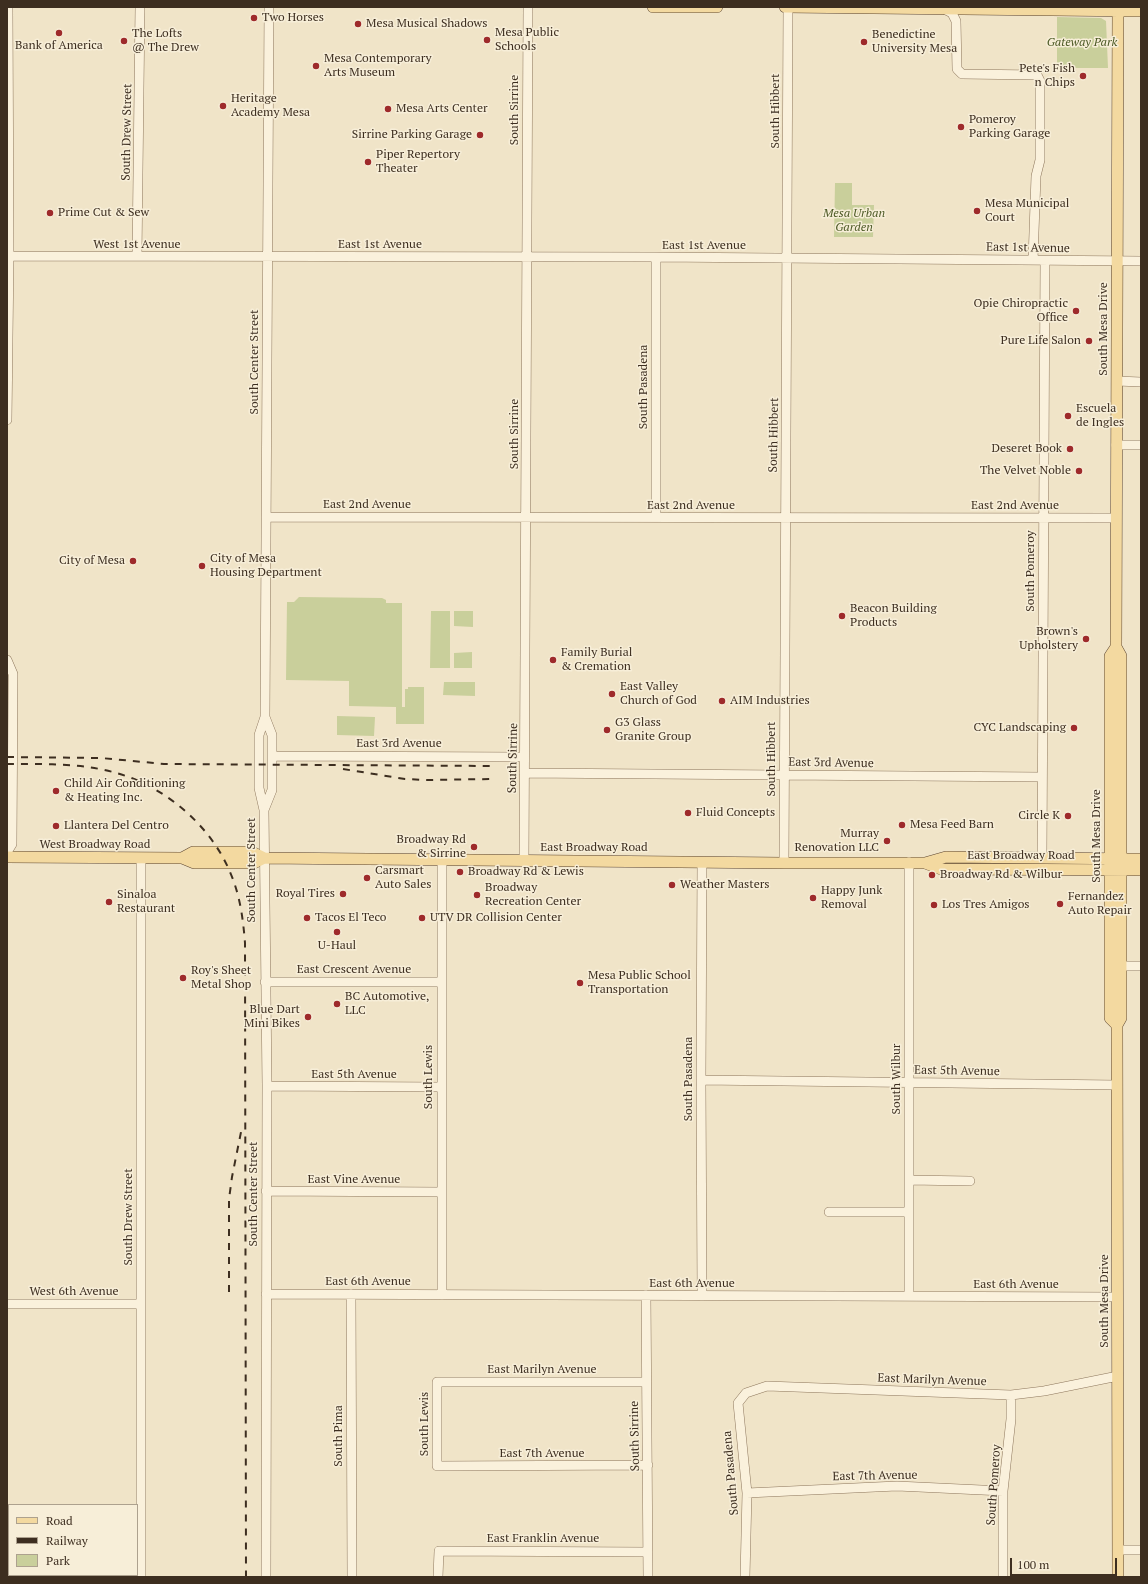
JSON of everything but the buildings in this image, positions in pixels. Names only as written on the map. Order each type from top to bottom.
[{"type":"main road","points":[[653,7],[717,7]]},
{"type":"main road","points":[[785,7],[1118,9],[1141,11]]},
{"type":"main road","name":"South Mesa Drive","points":[[1118,9],[1116,647],[1121,656],[1121,1018],[1117,1025],[1118,1577]]},
{"type":"main road","name":"South Mesa Drive","points":[[1116,647],[1110,656],[1110,1018],[1117,1025]]},
{"type":"main road","name":"West Broadway Road","points":[[7,858],[182,858],[193,852],[252,852],[264,858]]},
{"type":"main road","name":"East Broadway Road","points":[[925,863],[946,857],[1042,858],[1110,864]]},
{"type":"main road","name":"East Broadway Road","points":[[264,858],[784,863],[909,862],[925,863],[941,869],[1121,864],[1141,859]]},
{"type":"main road","name":"East Broadway Road","points":[[1121,864],[1141,870]]},
{"type":"street","points":[[7,420],[8,7]]},
{"type":"street","name":"South Drew Street","points":[[137,256],[140,7]]},
{"type":"street","name":"South Center Street","points":[[266,1577],[267,1086],[264,810],[259,788],[259,735],[265,717],[269,7]]},
{"type":"street","name":"South Sirrine","points":[[524,861],[528,7]]},
{"type":"street","name":"South Hibbert","points":[[784,863],[788,7]]},
{"type":"street","points":[[944,9],[952,13],[956,21],[957,69],[962,74],[1037,75],[1040,81],[1040,160],[1036,176],[1033,260]]},
{"type":"street","points":[[956,21],[961,13],[970,9]]},
{"type":"street","name":"West 1st Avenue","points":[[8,256],[267,257]]},
{"type":"street","name":"East 1st Avenue","points":[[267,257],[656,257],[1141,262]]},
{"type":"street","name":"South Pasadena","points":[[656,257],[656,517]]},
{"type":"street","name":"South Pomeroy","points":[[1042,858],[1044,260]]},
{"type":"street","points":[[1117,381],[1141,382]]},
{"type":"street","points":[[1116,445],[1141,445]]},
{"type":"street","name":"East 2nd Avenue","points":[[266,517],[1116,518]]},
{"type":"street","points":[[7,660],[13,674],[13,711],[12,844],[7,852]]},
{"type":"street","name":"South Center Street","points":[[264,810],[272,790],[273,756],[272,735],[265,717]]},
{"type":"street","name":"East 3rd Avenue","points":[[273,756],[524,757]]},
{"type":"street","name":"East 3rd Avenue","points":[[524,773],[1042,776]]},
{"type":"street","name":"South Drew Street","points":[[141,858],[141,1577]]},
{"type":"street","name":"South Lewis","points":[[442,860],[442,1295]]},
{"type":"street","name":"South Pasadena","points":[[702,862],[702,1296]]},
{"type":"street","name":"South Wilbur","points":[[909,862],[909,1296]]},
{"type":"street","points":[[1121,966],[1141,966]]},
{"type":"street","name":"East Crescent Avenue","points":[[265,982],[442,982]]},
{"type":"street","name":"East 5th Avenue","points":[[701,1080],[1117,1084]]},
{"type":"street","name":"East 5th Avenue","points":[[267,1086],[441,1087]]},
{"type":"street","points":[[909,1180],[970,1181]]},
{"type":"street","name":"East Vine Avenue","points":[[266,1191],[442,1192]]},
{"type":"street","points":[[829,1212],[909,1212]]},
{"type":"street","name":"East 6th Avenue","points":[[266,1294],[1118,1297]]},
{"type":"street","name":"South Pima","points":[[351,1294],[352,1577]]},
{"type":"street","name":"South Sirrine","points":[[646,1296],[648,1577]]},
{"type":"street","name":"West 6th Avenue","points":[[7,1304],[141,1304]]},
{"type":"street","name":"East Marilyn Avenue","points":[[746,1393],[767,1386],[1011,1395],[1044,1391],[1118,1376]]},
{"type":"street","name":"South Lewis","points":[[437,1382],[437,1466]]},
{"type":"street","name":"East Marilyn Avenue","points":[[437,1382],[646,1382]]},
{"type":"street","name":"South Pasadena","points":[[745,1577],[747,1493],[738,1403],[746,1393]]},
{"type":"street","name":"South Pomeroy","points":[[1003,1577],[1003,1491],[1011,1419],[1011,1395]]},
{"type":"street","name":"East 7th Avenue","points":[[437,1466],[648,1466]]},
{"type":"street","name":"East 7th Avenue","points":[[747,1493],[897,1486],[1003,1491]]},
{"type":"street","points":[[1118,1550],[1141,1550]]},
{"type":"street","name":"East Franklin Avenue","points":[[438,1577],[439,1551],[648,1552]]},
{"type":"green space","name":"Gateway Park","points":[[1057,17],[1101,18],[1106,21],[1108,68],[1057,68]]},
{"type":"green space","name":"Mesa Urban Garden","points":[[835,183],[852,183],[852,205],[874,205],[873,237],[834,237]]},
{"type":"green space","points":[[299,597],[382,598],[386,600],[386,603],[402,603],[402,707],[405,707],[405,689],[408,689],[408,687],[424,687],[424,724],[396,724],[396,707],[349,706],[349,681],[286,680],[287,602],[294,602]]},
{"type":"green space","points":[[431,611],[450,611],[450,668],[430,668]]},
{"type":"green space","points":[[454,611],[473,611],[473,627],[454,626]]},
{"type":"green space","points":[[472,652],[472,668],[454,668],[454,653]]},
{"type":"green space","points":[[444,682],[475,682],[475,696],[443,695]]},
{"type":"green space","points":[[337,716],[375,717],[374,736],[337,735]]},
{"type":"railway","points":[[7,757],[101,758],[164,764],[493,766]]},
{"type":"railway","points":[[7,764],[87,767],[113,772],[150,786],[183,809],[210,838],[221,854],[230,872],[239,898],[245,943],[246,1577]]},
{"type":"railway","points":[[343,769],[405,779],[492,779]]},
{"type":"railway","points":[[229,1292],[229,1199],[241,1132]]},
{"type":"place","name":"Two Horses","points":[[254,18]]},
{"type":"place","name":"Mesa Musical Shadows","points":[[358,24]]},
{"type":"place","name":"Bank of America","points":[[59,33]]},
{"type":"place","name":"Mesa Public Schools","points":[[487,40]]},
{"type":"place","name":"The Lofts @ The Drew","points":[[124,41]]},
{"type":"place","name":"Benedictine University Mesa","points":[[864,42]]},
{"type":"place","name":"Mesa Contemporary Arts Museum","points":[[316,66]]},
{"type":"place","name":"Pete's Fish n Chips","points":[[1083,76]]},
{"type":"place","name":"Heritage Academy Mesa","points":[[223,106]]},
{"type":"place","name":"Mesa Arts Center","points":[[388,109]]},
{"type":"place","name":"Pomeroy Parking Garage","points":[[961,127]]},
{"type":"place","name":"Sirrine Parking Garage","points":[[480,135]]},
{"type":"place","name":"Piper Repertory Theater","points":[[368,162]]},
{"type":"place","name":"Mesa Municipal Court","points":[[977,211]]},
{"type":"place","name":"Prime Cut & Sew","points":[[50,213]]},
{"type":"place","name":"Opie Chiropractic Office","points":[[1076,311]]},
{"type":"place","name":"Pure Life Salon","points":[[1089,341]]},
{"type":"place","name":"Escuela de Ingles","points":[[1068,416]]},
{"type":"place","name":"Deseret Book","points":[[1070,449]]},
{"type":"place","name":"The Velvet Noble","points":[[1079,471]]},
{"type":"place","name":"City of Mesa","points":[[133,561]]},
{"type":"place","name":"City of Mesa Housing Department","points":[[202,566]]},
{"type":"place","name":"Beacon Building Products","points":[[842,616]]},
{"type":"place","name":"Brown's Upholstery","points":[[1086,639]]},
{"type":"place","name":"Family Burial & Cremation","points":[[553,660]]},
{"type":"place","name":"East Valley Church of God","points":[[612,694]]},
{"type":"place","name":"AIM Industries","points":[[722,701]]},
{"type":"place","name":"CYC Landscaping","points":[[1074,728]]},
{"type":"place","name":"G3 Glass Granite Group","points":[[607,730]]},
{"type":"place","name":"Child Air Conditioning & Heating Inc.","points":[[56,791]]},
{"type":"place","name":"Fluid Concepts","points":[[688,813]]},
{"type":"place","name":"Circle K","points":[[1068,816]]},
{"type":"place","name":"Mesa Feed Barn","points":[[902,825]]},
{"type":"place","name":"Llantera Del Centro","points":[[56,826]]},
{"type":"place","name":"Murray Renovation LLC","points":[[887,841]]},
{"type":"place","name":"Broadway Rd & Sirrine","points":[[474,847]]},
{"type":"place","name":"Broadway Rd & Lewis","points":[[460,872]]},
{"type":"place","name":"Broadway Rd & Wilbur","points":[[932,875]]},
{"type":"place","name":"Carsmart Auto Sales","points":[[367,878]]},
{"type":"place","name":"Weather Masters","points":[[672,885]]},
{"type":"place","name":"Royal Tires","points":[[343,894]]},
{"type":"place","name":"Broadway Recreation Center","points":[[477,895]]},
{"type":"place","name":"Happy Junk Removal","points":[[813,898]]},
{"type":"place","name":"Sinaloa Restaurant","points":[[109,902]]},
{"type":"place","name":"Fernandez Auto Repair","points":[[1060,904]]},
{"type":"place","name":"Los Tres Amigos","points":[[934,905]]},
{"type":"place","name":"Tacos El Teco","points":[[307,918]]},
{"type":"place","name":"UTV DR Collision Center","points":[[422,918]]},
{"type":"place","name":"U-Haul","points":[[337,932]]},
{"type":"place","name":"Roy's Sheet Metal Shop","points":[[183,978]]},
{"type":"place","name":"Mesa Public School Transportation","points":[[580,983]]},
{"type":"place","name":"BC Automotive, LLC","points":[[337,1004]]},
{"type":"place","name":"Blue Dart Mini Bikes","points":[[308,1017]]}]
